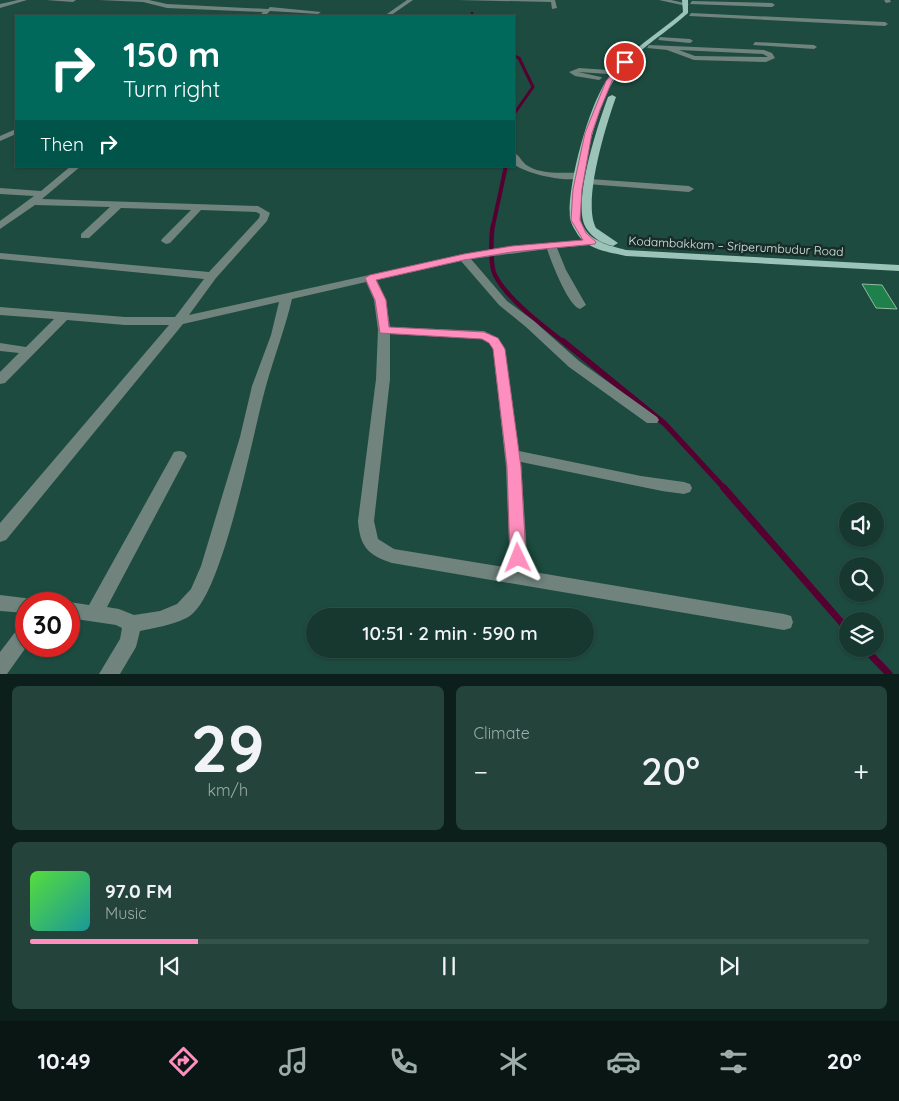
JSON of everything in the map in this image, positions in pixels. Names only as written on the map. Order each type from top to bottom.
[{"type":"main road","points":[[606,241],[594,233],[588,220],[590,182],[599,134],[618,82],[641,54],[691,15],[689,2]]},
{"type":"main road","points":[[591,242],[583,235],[575,220],[580,176],[589,133],[612,75],[633,52],[686,12],[689,2]]},
{"type":"main road","name":"Kodambakkam – Sriperumbudur Road","points":[[606,241],[628,247],[649,249],[899,262]]},
{"type":"main road","name":"Kodambakkam – Sriperumbudur Road","points":[[591,242],[626,253],[650,256],[899,268]]},
{"type":"street","points":[[0,6],[24,0]]},
{"type":"street","points":[[49,0],[73,0]]},
{"type":"street","points":[[102,0],[144,0],[161,6],[318,12]]},
{"type":"street","points":[[388,15],[410,0]]},
{"type":"street","points":[[460,0],[544,0],[553,1],[554,8]]},
{"type":"street","points":[[662,0],[772,5]]},
{"type":"street","points":[[263,15],[278,3]]},
{"type":"street","points":[[218,15],[233,4]]},
{"type":"street","points":[[691,15],[885,24]]},
{"type":"street","points":[[660,40],[814,47]]},
{"type":"street","points":[[649,47],[764,52],[770,54],[772,58],[766,60],[694,58],[670,49]]},
{"type":"street","points":[[579,70],[612,75],[599,78],[577,75],[572,72],[579,70]]},
{"type":"street","points":[[0,139],[15,132]]},
{"type":"street","points":[[515,157],[520,166],[529,170],[580,176]]},
{"type":"street","points":[[0,226],[76,167]]},
{"type":"street","points":[[590,182],[689,189]]},
{"type":"street","points":[[0,191],[41,194]]},
{"type":"street","points":[[0,535],[179,321],[212,276],[264,219],[265,213],[258,209],[33,202]]},
{"type":"street","points":[[85,236],[118,205]]},
{"type":"street","points":[[166,241],[199,207]]},
{"type":"street","points":[[0,311],[124,321],[179,321],[464,257],[606,241]]},
{"type":"street","points":[[551,246],[560,270],[580,305]]},
{"type":"street","points":[[0,256],[212,276]]},
{"type":"street","points":[[464,257],[503,303],[530,324],[574,364],[652,420]]},
{"type":"street","points":[[370,278],[380,300],[384,330],[383,379],[366,521],[368,537],[375,549],[392,556],[784,622]]},
{"type":"street","points":[[80,611],[119,617],[132,624],[160,619],[184,610],[198,594],[210,566],[259,386],[277,335],[286,298]]},
{"type":"street","points":[[0,380],[63,317]]},
{"type":"street","points":[[384,330],[484,335],[494,341],[499,349],[513,455],[519,576]]},
{"type":"street","points":[[0,347],[29,351]]},
{"type":"street","points":[[513,455],[547,460],[648,483],[684,488]]},
{"type":"street","points":[[94,613],[179,456]]},
{"type":"street","points":[[0,603],[15,605]]},
{"type":"street","points":[[109,674],[129,641],[132,624]]},
{"type":"street","points":[[0,667],[15,647]]},
{"type":"building","points":[[862,284],[882,285],[897,309],[876,308]]},
{"type":"waterway","points":[[515,56],[519,58]]},
{"type":"waterway","points":[[515,113],[533,87],[519,58]]},
{"type":"waterway","points":[[493,226],[506,167]]},
{"type":"waterway","points":[[493,225],[491,243],[492,265],[495,275],[508,293],[526,312],[565,343]]},
{"type":"waterway","points":[[563,341],[665,424],[725,489]]},
{"type":"waterway","points":[[724,488],[839,620]]},
{"type":"waterway","points":[[873,657],[889,674]]},
{"type":"route","points":[[518,558],[514,467],[499,349],[494,341],[484,335],[384,330],[380,300],[370,278],[410,268],[512,249],[591,242],[583,235],[575,220],[577,189],[589,133],[597,110],[610,81],[625,62]]}]
